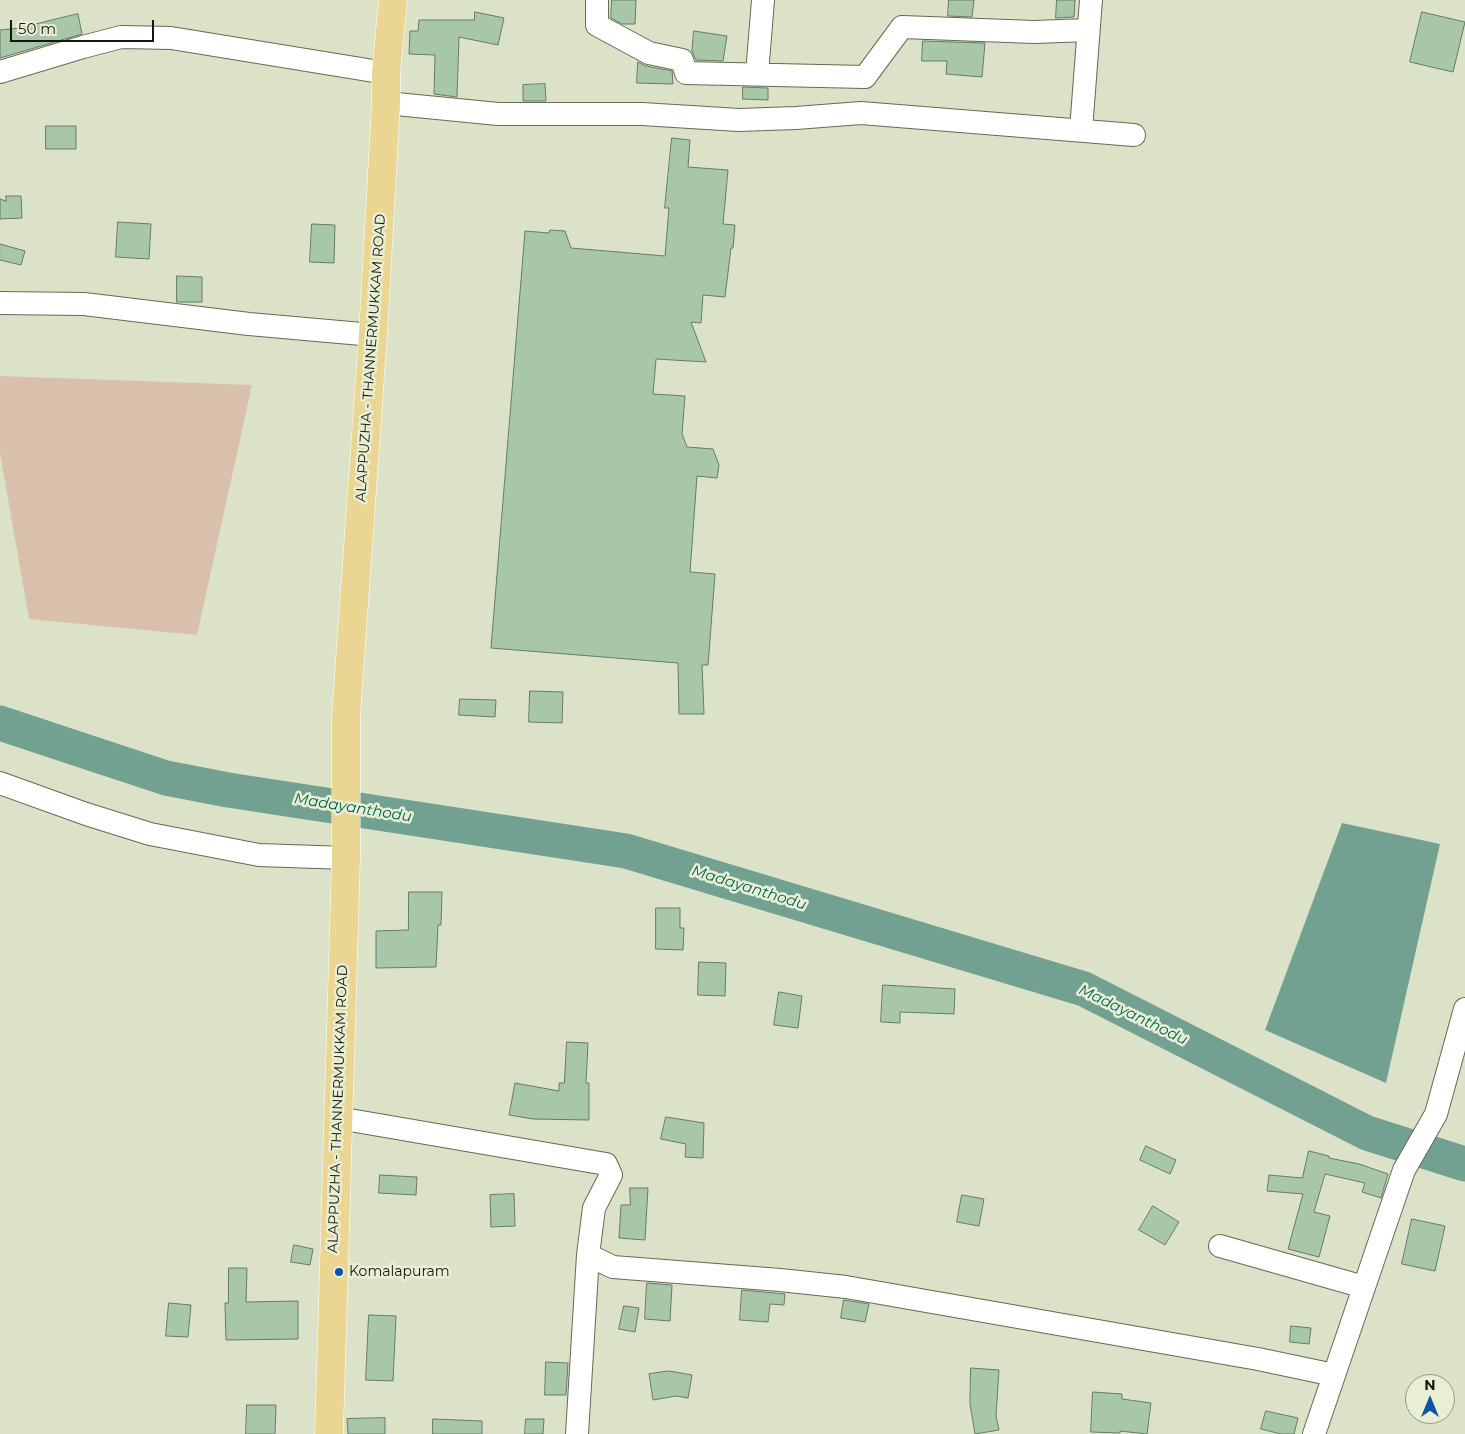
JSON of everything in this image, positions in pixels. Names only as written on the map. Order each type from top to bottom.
[{"type":"main road","name":"ALAPPUZHA - THANNERMUKKAM ROAD","points":[[329,1434],[346,851],[346,716],[373,335],[386,73],[393,0]]},
{"type":"street","points":[[597,0],[597,25],[650,53],[682,60],[686,74],[865,77],[902,27],[1034,32],[1088,30]]},
{"type":"street","points":[[757,74],[764,0]]},
{"type":"street","points":[[1081,130],[1090,0]]},
{"type":"street","points":[[0,72],[121,37],[171,38],[386,73]]},
{"type":"street","points":[[386,103],[498,114],[642,114],[739,120],[862,113],[1134,135]]},
{"type":"street","points":[[0,303],[84,304],[248,324],[373,335]]},
{"type":"street","points":[[0,783],[86,814],[150,834],[259,855],[346,851]]},
{"type":"street","points":[[1314,1434],[1404,1170],[1436,1114],[1465,1009]]},
{"type":"street","points":[[338,1118],[606,1164],[611,1175],[594,1208],[588,1255],[577,1434]]},
{"type":"street","points":[[1220,1246],[1364,1287]]},
{"type":"street","points":[[588,1255],[613,1267],[846,1287],[1258,1359],[1334,1375]]},
{"type":"shaded area","points":[[0,376],[252,385],[197,635],[29,619],[0,453]]},
{"type":"water","points":[[1342,823],[1440,844],[1386,1083],[1265,1030]]},
{"type":"building","points":[[612,0],[636,0],[635,24],[622,24],[611,18]]},
{"type":"building","points":[[949,0],[974,0],[972,17],[948,16]]},
{"type":"building","points":[[1057,0],[1075,0],[1074,17],[1056,18]]},
{"type":"building","points":[[475,12],[504,18],[498,45],[459,37],[457,97],[434,94],[435,55],[409,54],[410,31],[418,31],[419,20],[474,20]]},
{"type":"building","points":[[1422,12],[1465,22],[1453,72],[1410,62]]},
{"type":"building","points":[[78,14],[82,34],[0,58],[0,30],[19,28]]},
{"type":"building","points":[[694,31],[727,36],[723,61],[696,60],[692,51]]},
{"type":"building","points":[[923,41],[985,43],[982,77],[946,74],[947,61],[922,61]]},
{"type":"building","points":[[638,62],[646,66],[672,71],[673,84],[637,83]]},
{"type":"building","points":[[545,84],[546,101],[523,101],[523,85]]},
{"type":"building","points":[[743,87],[768,88],[768,100],[743,99]]},
{"type":"building","points":[[46,126],[76,126],[76,149],[46,149]]},
{"type":"building","points":[[672,138],[690,140],[688,167],[728,170],[723,224],[735,225],[725,297],[703,295],[701,323],[691,322],[706,362],[656,359],[653,394],[685,396],[682,434],[687,447],[713,449],[719,465],[717,478],[697,476],[690,572],[715,574],[708,665],[702,665],[704,714],[679,714],[678,663],[491,648],[525,231],[549,233],[550,230],[565,231],[571,248],[665,256],[669,208],[665,208]]},
{"type":"building","points":[[6,196],[21,196],[22,218],[0,219],[0,199],[6,201]]},
{"type":"building","points":[[118,222],[151,224],[149,259],[116,257]]},
{"type":"building","points":[[312,224],[335,225],[334,263],[310,262]]},
{"type":"building","points":[[0,244],[25,251],[21,265],[0,260]]},
{"type":"building","points":[[177,276],[202,277],[202,302],[177,302]]},
{"type":"building","points":[[530,691],[563,692],[562,723],[529,722]]},
{"type":"building","points":[[460,699],[496,700],[495,717],[459,715]]},
{"type":"building","points":[[409,892],[442,892],[441,925],[438,925],[436,967],[376,968],[376,931],[408,930]]},
{"type":"building","points":[[656,908],[680,908],[680,928],[684,928],[683,950],[656,949]]},
{"type":"building","points":[[699,962],[726,963],[725,996],[698,995]]},
{"type":"building","points":[[883,985],[955,989],[954,1014],[900,1012],[900,1023],[881,1022]]},
{"type":"building","points":[[779,992],[802,996],[798,1028],[774,1025]]},
{"type":"building","points":[[567,1042],[588,1043],[586,1083],[589,1083],[589,1120],[533,1119],[509,1115],[515,1083],[559,1091],[559,1083],[564,1083]]},
{"type":"building","points":[[666,1117],[704,1123],[703,1158],[685,1157],[686,1144],[661,1139]]},
{"type":"building","points":[[1146,1146],[1176,1160],[1170,1174],[1140,1160]]},
{"type":"building","points":[[1309,1151],[1388,1174],[1381,1198],[1362,1192],[1365,1183],[1325,1174],[1314,1212],[1330,1216],[1319,1257],[1288,1249],[1303,1194],[1267,1191],[1269,1175],[1302,1178]]},
{"type":"building","points":[[380,1175],[417,1177],[416,1195],[379,1193]]},
{"type":"building","points":[[630,1188],[648,1188],[645,1240],[619,1238],[621,1205],[630,1205]]},
{"type":"building","points":[[514,1194],[515,1226],[491,1227],[490,1195]]},
{"type":"building","points":[[962,1195],[984,1199],[979,1226],[957,1222]]},
{"type":"building","points":[[1153,1206],[1179,1222],[1165,1245],[1139,1230]]},
{"type":"building","points":[[1412,1219],[1445,1226],[1435,1271],[1402,1264]]},
{"type":"building","points":[[294,1245],[313,1249],[310,1265],[291,1262]]},
{"type":"building","points":[[229,1268],[247,1268],[246,1302],[298,1301],[298,1339],[226,1340],[225,1303],[228,1303]]},
{"type":"building","points":[[647,1283],[672,1285],[670,1321],[645,1319]]},
{"type":"building","points":[[742,1290],[785,1294],[784,1305],[770,1304],[768,1322],[740,1320]]},
{"type":"building","points":[[844,1300],[869,1304],[865,1322],[841,1318]]},
{"type":"building","points":[[169,1303],[191,1305],[188,1337],[166,1336]]},
{"type":"building","points":[[624,1306],[639,1308],[635,1332],[619,1329]]},
{"type":"building","points":[[369,1315],[396,1316],[393,1381],[366,1380]]},
{"type":"building","points":[[1291,1326],[1311,1328],[1309,1344],[1290,1342]]},
{"type":"building","points":[[546,1362],[568,1363],[566,1395],[545,1395]]},
{"type":"building","points":[[971,1368],[999,1370],[996,1416],[999,1430],[975,1434],[970,1404]]},
{"type":"building","points":[[669,1371],[692,1375],[688,1398],[676,1396],[653,1400],[649,1374]]},
{"type":"building","points":[[1093,1392],[1122,1394],[1122,1399],[1151,1403],[1147,1434],[1120,1431],[1120,1433],[1091,1432]]},
{"type":"building","points":[[247,1405],[276,1405],[275,1434],[246,1434]]},
{"type":"building","points":[[1266,1411],[1298,1418],[1294,1434],[1281,1434],[1261,1429]]},
{"type":"building","points":[[385,1418],[385,1434],[348,1434],[347,1419]]},
{"type":"building","points":[[433,1419],[482,1421],[482,1434],[433,1434]]},
{"type":"building","points":[[526,1419],[544,1419],[543,1434],[525,1434]]},
{"type":"waterway","name":"Madayanthodu","points":[[0,723],[166,778],[228,790],[626,851],[1084,989],[1367,1133],[1465,1164]]},
{"type":"place","name":"Komalapuram","points":[[339,1272]]}]
